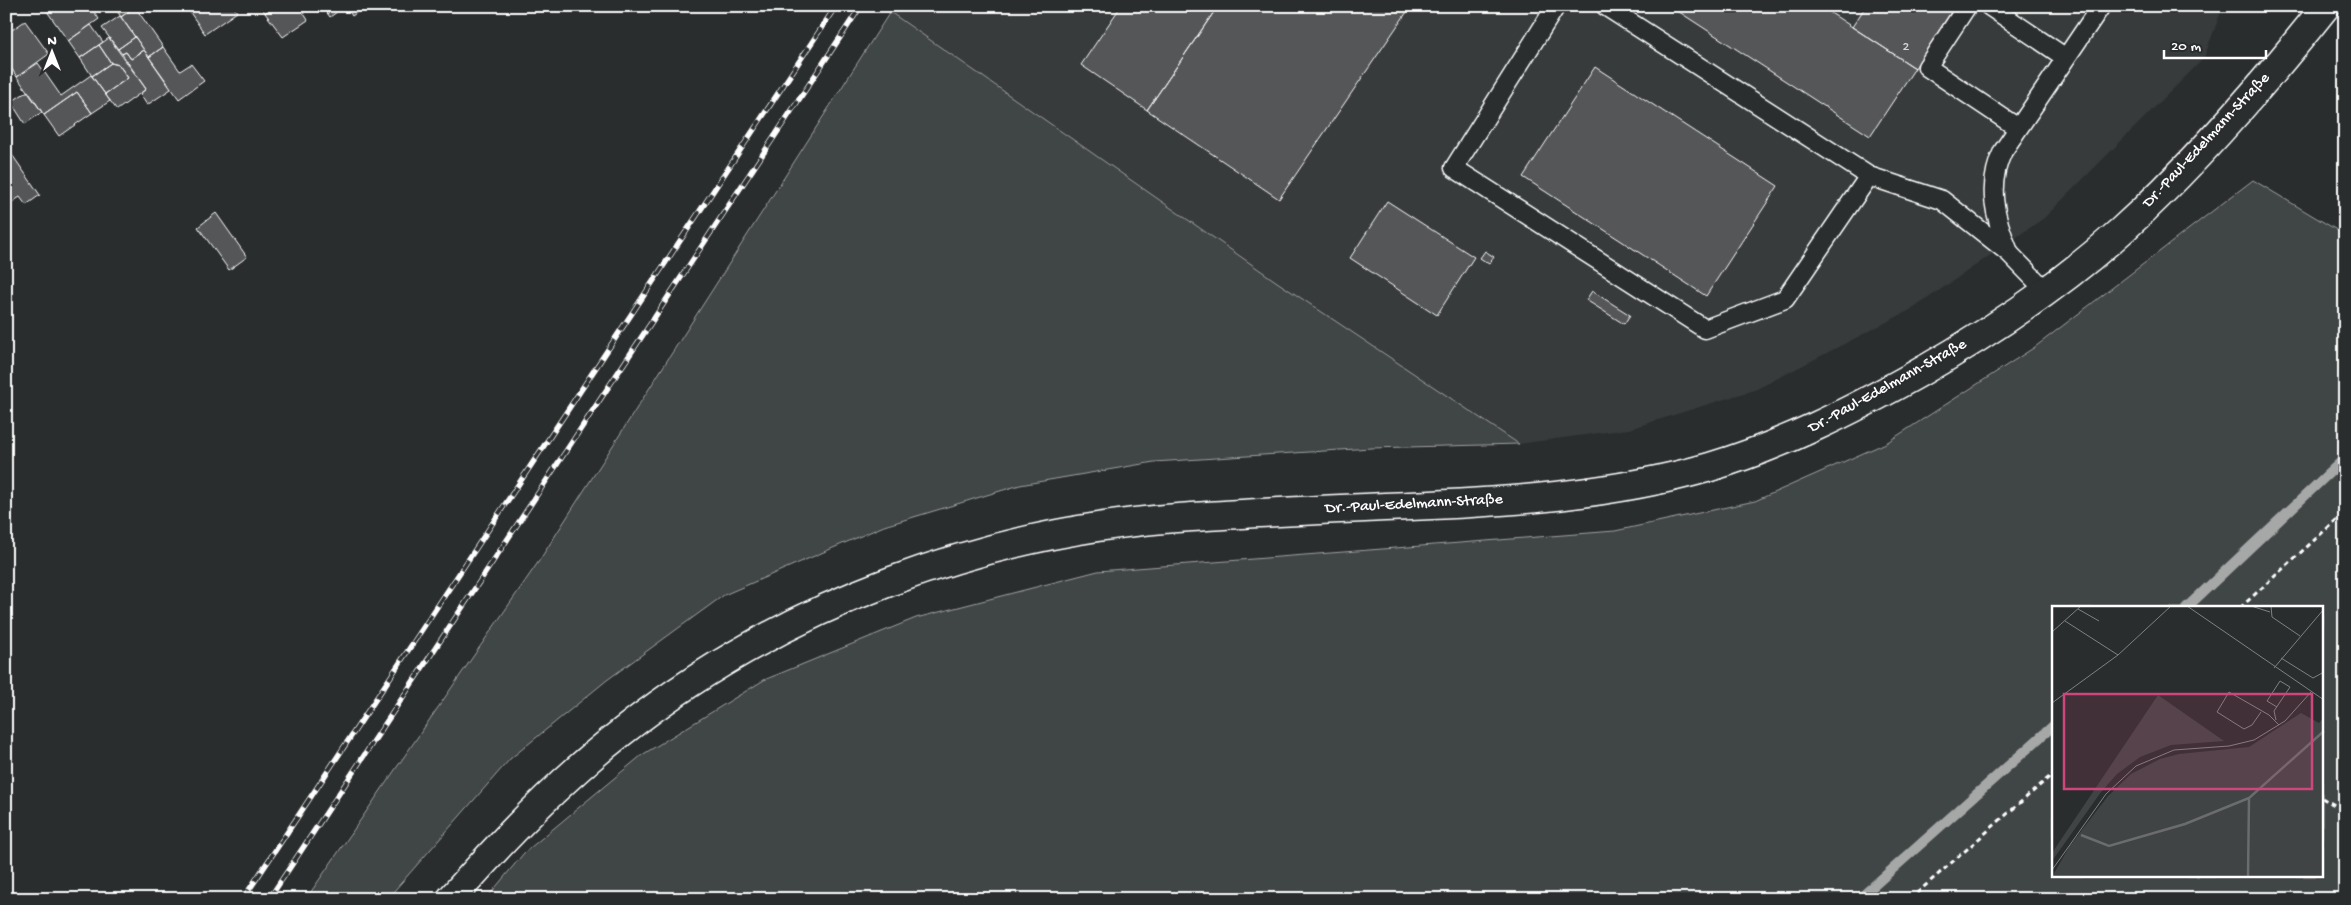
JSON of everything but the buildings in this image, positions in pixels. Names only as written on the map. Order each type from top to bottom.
[{"type":"street","name":"Dr.-Paul-Edelmann-Straße","points":[[451,899],[535,809],[581,766],[626,728],[688,685],[746,650],[827,608],[904,576],[998,547],[1096,526],[1186,517],[1534,499],[1607,489],[1674,476],[1749,454],[1831,420],[1937,363],[2046,291],[2117,235],[2168,186],[2227,122],[2326,6]]},
{"type":"lane","points":[[1556,6],[1454,168],[1705,329],[1785,299],[1869,176]]},
{"type":"lane","points":[[1604,6],[1869,176],[1942,200],[2009,253],[2046,291]]},
{"type":"lane","points":[[1968,6],[1927,67],[2018,128]]},
{"type":"lane","points":[[1989,6],[2066,58]]},
{"type":"lane","points":[[2009,253],[1994,209],[1993,180],[1996,165],[2018,128],[2101,6]]},
{"type":"path","points":[[2242,606],[2345,512]]},
{"type":"path","points":[[1910,899],[2052,775]]},
{"type":"path","points":[[2324,799],[2345,810]]},
{"type":"shaded area","points":[[894,6],[2223,6],[2204,58],[2044,218],[1914,308],[1757,389],[1629,429],[1519,444],[1277,282],[890,12]]},
{"type":"shaded area","points":[[890,12],[1277,282],[1519,444],[1371,448],[1154,462],[1020,485],[884,526],[724,595],[607,680],[510,759],[387,899],[306,899],[539,561]]},
{"type":"shaded area","points":[[2253,180],[2345,235],[2345,899],[486,899],[524,853],[642,755],[764,680],[916,618],[1098,571],[1615,531],[1755,501],[1886,443],[2035,347]]},
{"type":"waterway","points":[[2188,606],[2345,458]]},
{"type":"waterway","points":[[1859,899],[2052,727]]},
{"type":"railway","points":[[243,899],[836,6]]},
{"type":"railway","points":[[269,899],[861,6]]}]
